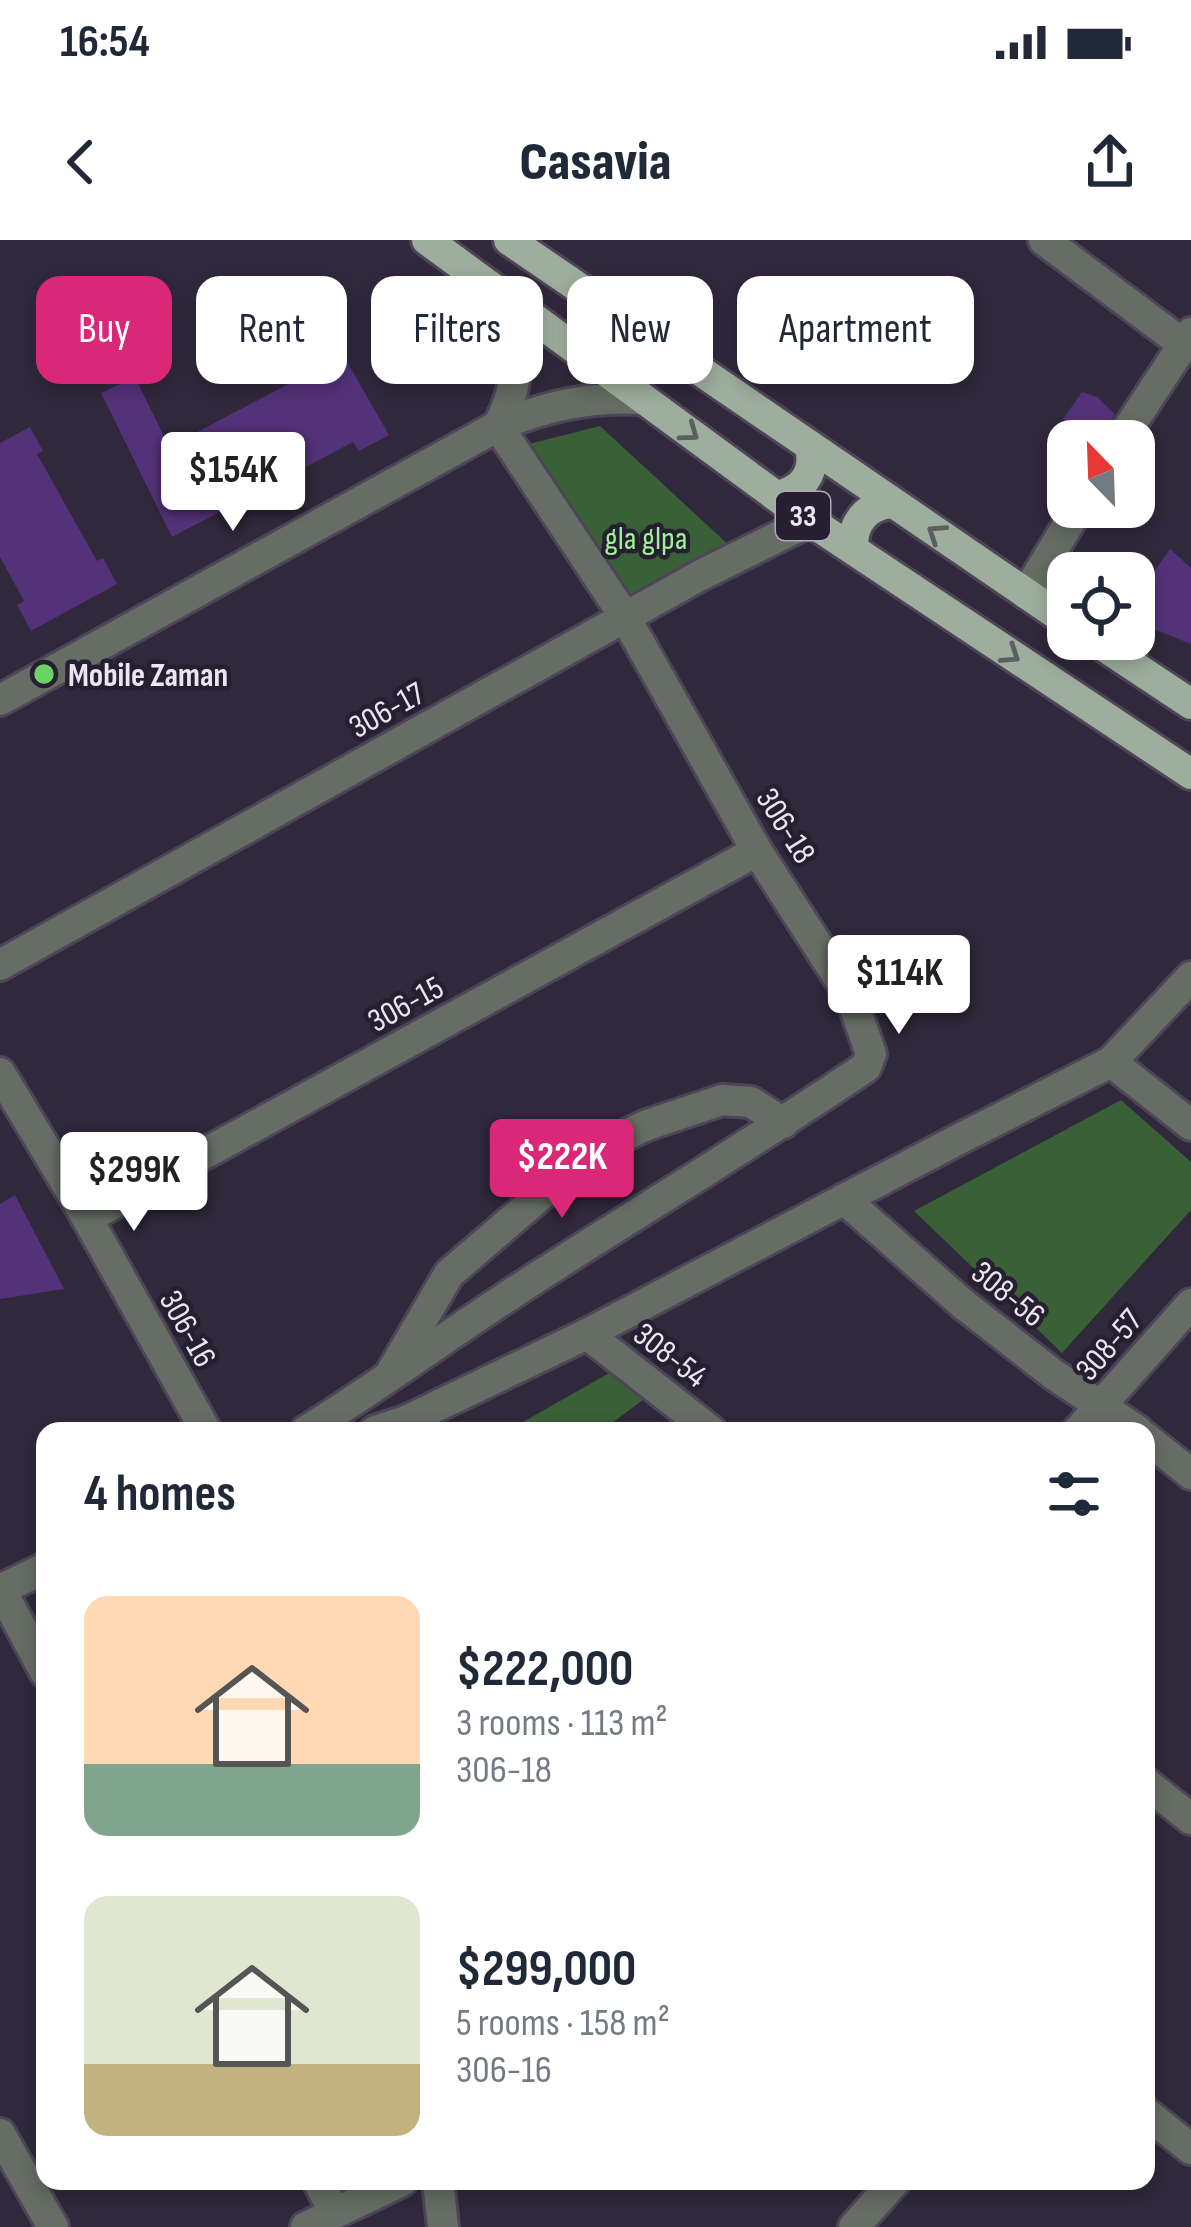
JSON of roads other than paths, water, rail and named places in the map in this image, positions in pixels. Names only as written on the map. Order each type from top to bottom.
[{"type":"main road","name":"33","points":[[427,240],[476,276]]},
{"type":"main road","name":"33","points":[[509,240],[1047,608]]},
{"type":"main road","name":"33","points":[[543,325],[810,521],[1191,774]]},
{"type":"main road","points":[[776,496],[788,494],[806,480],[812,469],[810,446]]},
{"type":"main road","points":[[853,549],[862,517],[881,504],[893,503]]},
{"type":"main road","points":[[1125,660],[1191,704]]},
{"type":"street","points":[[1044,240],[1187,338],[1134,420]]},
{"type":"street","points":[[498,427],[514,384]]},
{"type":"street","points":[[0,700],[498,427],[569,403],[643,398]]},
{"type":"street","name":"306-18","points":[[320,1422],[537,1277],[783,1123],[866,1067],[871,1054],[851,997],[757,850],[625,617],[498,427]]},
{"type":"street","name":"306-17","points":[[0,965],[699,576],[810,521]]},
{"type":"street","points":[[1025,594],[1066,528]]},
{"type":"street","name":"306-15","points":[[87,1218],[757,850]]},
{"type":"street","points":[[403,1422],[587,1334],[1111,1062],[1191,977]]},
{"type":"street","points":[[1111,1062],[1191,1125]]},
{"type":"street","name":"306-16","points":[[0,1073],[201,1422]]},
{"type":"street","points":[[386,1381],[449,1274],[578,1163],[647,1125],[722,1100],[751,1102],[783,1123]]},
{"type":"street","name":"308-56","points":[[844,1199],[964,1304],[1053,1374],[1125,1422]]},
{"type":"street","name":"308-57","points":[[1087,1422],[1191,1304]]},
{"type":"street","name":"308-54","points":[[587,1334],[699,1422]]},
{"type":"street","points":[[1155,1445],[1191,1474]]},
{"type":"street","points":[[36,1572],[0,1589],[36,1655]]},
{"type":"street","points":[[1155,1790],[1191,1819]]},
{"type":"street","points":[[1155,2120],[1191,2149]]},
{"type":"street","points":[[0,2134],[53,2227]]},
{"type":"street","points":[[323,2190],[335,2212]]},
{"type":"street","points":[[306,2227],[382,2190]]},
{"type":"street","points":[[439,2190],[443,2227]]},
{"type":"street","points":[[854,2227],[888,2190]]},
{"type":"place","name":"Mobile Zaman","points":[[44,674]]},
{"type":"park label","name":"gla glpa","points":[[646,537]]}]
